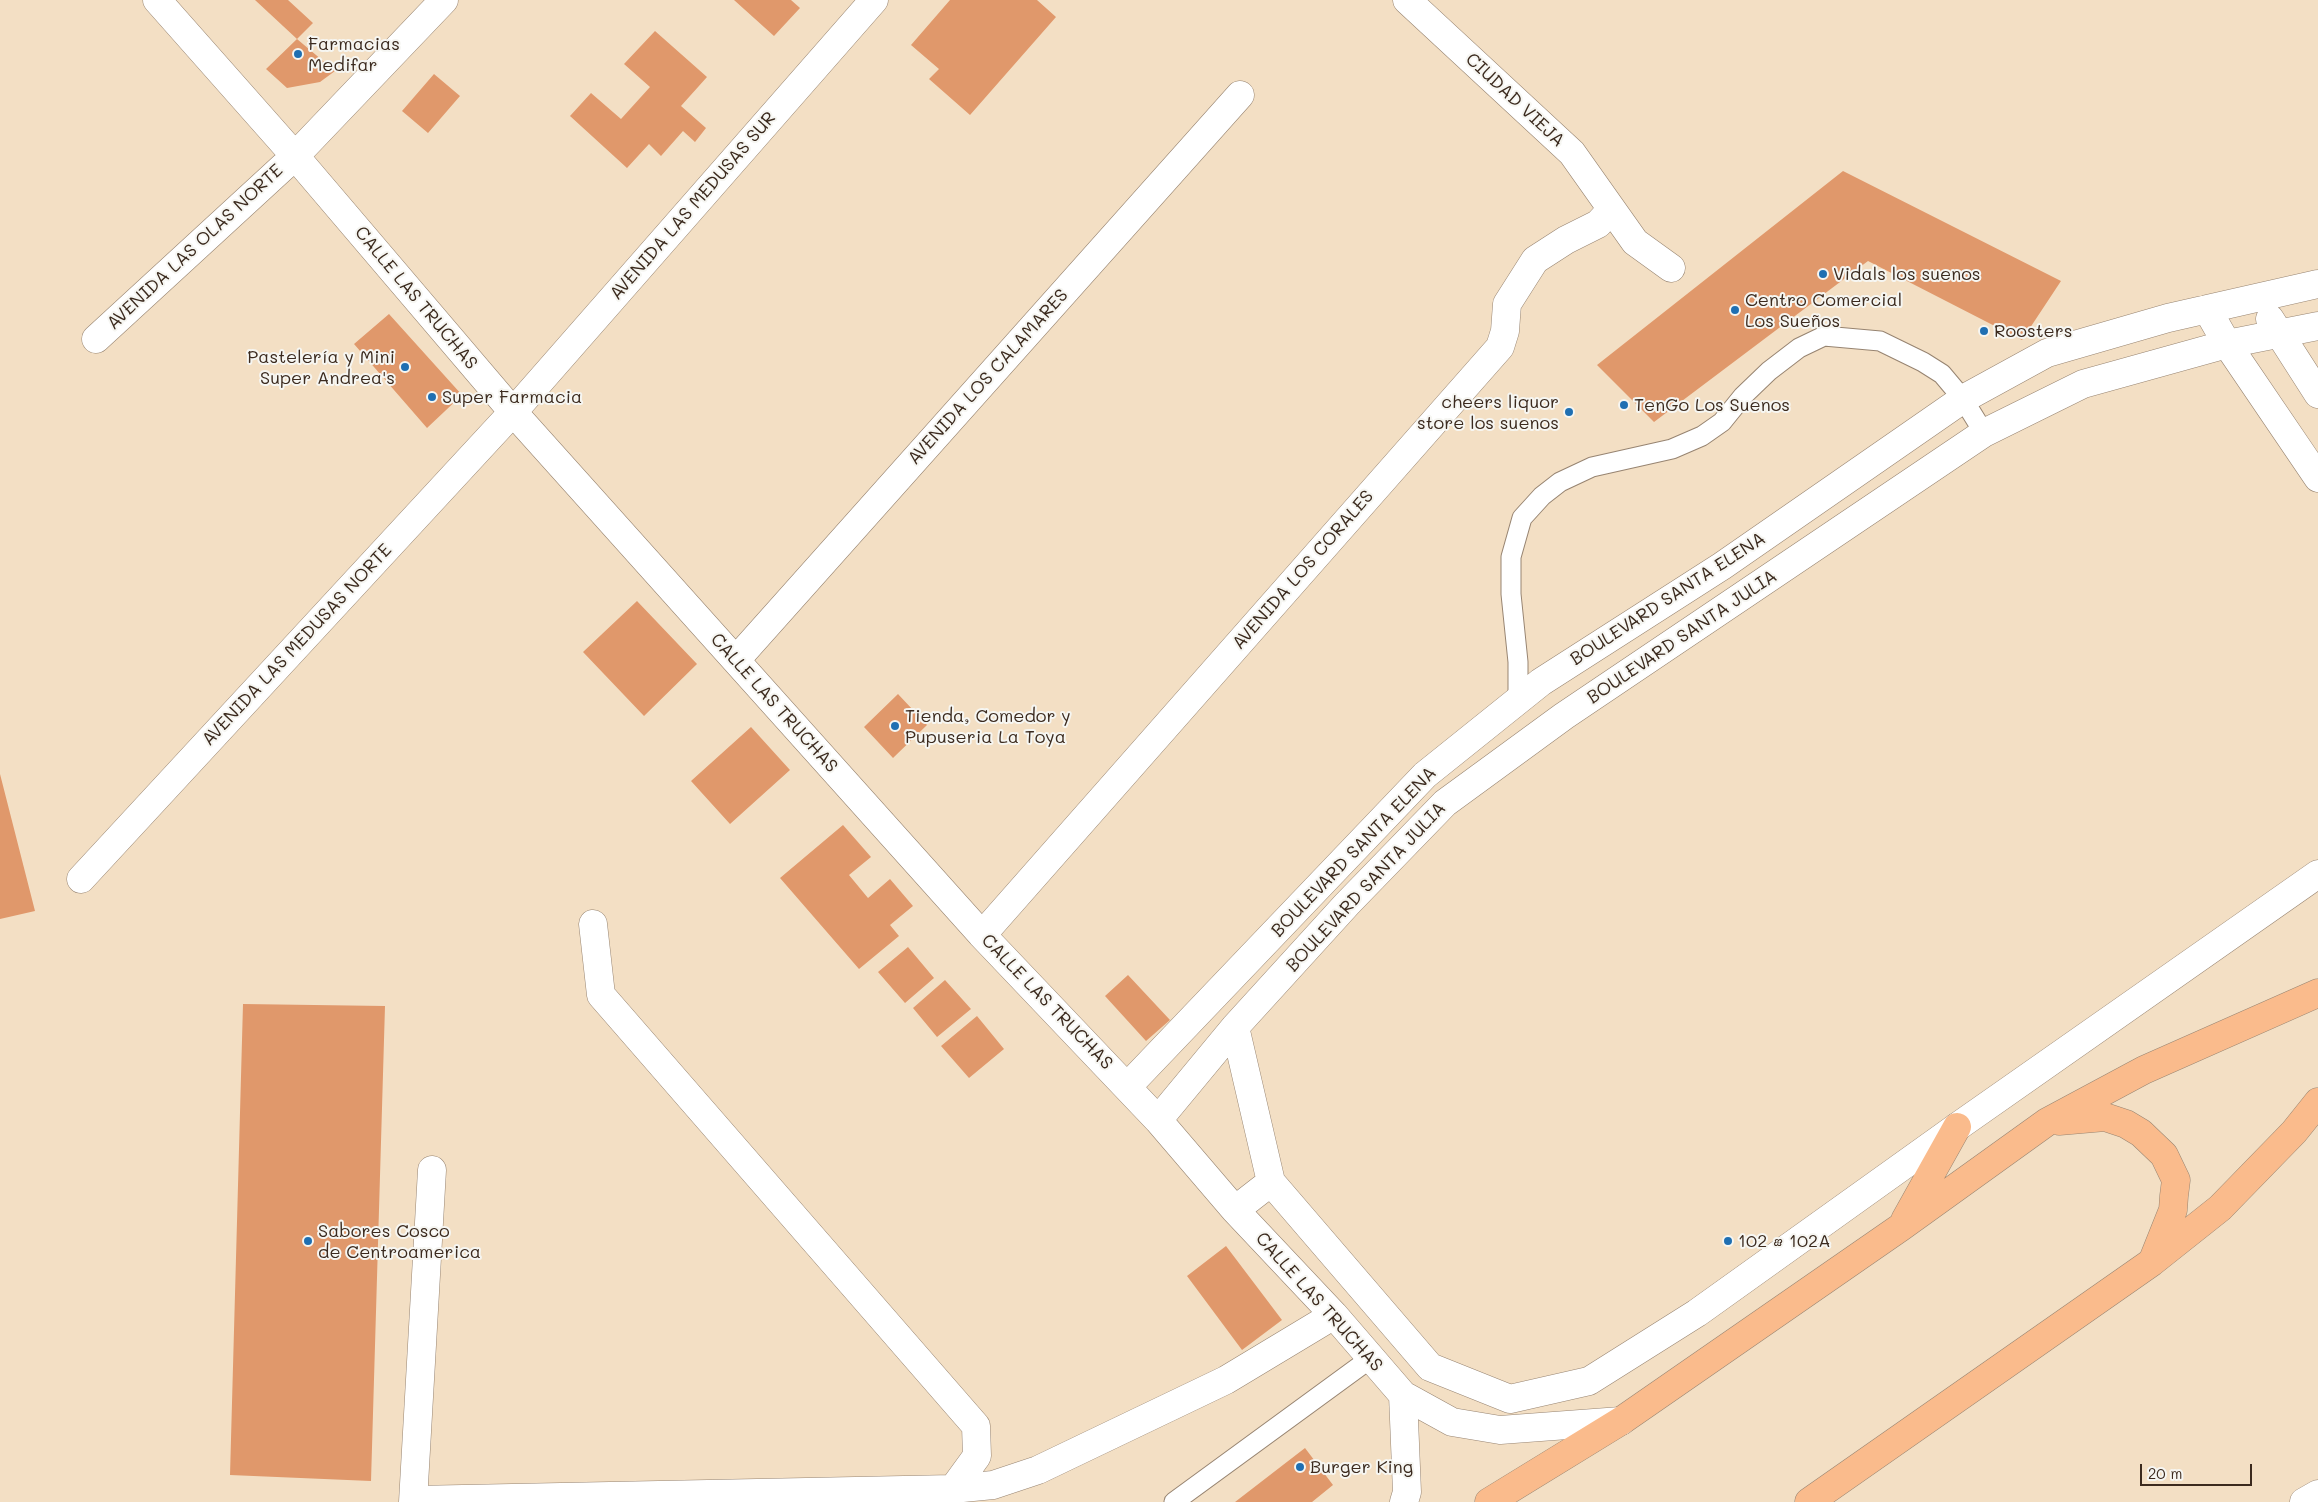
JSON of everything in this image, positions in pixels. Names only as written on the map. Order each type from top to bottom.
[{"type":"highway","points":[[1489,1502],[1621,1421],[1900,1228],[2047,1122],[2144,1070],[2318,993]]},
{"type":"highway","points":[[1809,1502],[2152,1262],[2220,1208],[2294,1132],[2318,1102]]},
{"type":"highway","points":[[2047,1122],[2105,1117],[2126,1124],[2141,1133],[2164,1155],[2176,1180],[2172,1210],[2152,1262]]},
{"type":"highway","points":[[1900,1228],[1957,1127]]},
{"type":"street","name":"CALLE LAS TRUCHAS","points":[[157,0],[295,156],[513,412],[982,935],[1128,1087],[1235,1210],[1334,1315],[1403,1395],[1452,1422],[1500,1430],[1621,1421]]},
{"type":"street","name":"AVENIDA LAS OLAS NORTE","points":[[96,339],[295,156],[444,0]]},
{"type":"street","name":"AVENIDA LAS MEDUSAS SUR","points":[[513,412],[874,0]]},
{"type":"street","name":"CIUDAD VIEJA","points":[[1407,0],[1572,153],[1611,210],[1636,242],[1671,268]]},
{"type":"street","name":"AVENIDA LOS CALAMARES","points":[[736,660],[1240,95]]},
{"type":"street","name":"AVENIDA LOS CORALES","points":[[982,935],[1500,347],[1505,331],[1507,304],[1535,260],[1566,240],[1598,224],[1611,210]]},
{"type":"street","name":"BOULEVARD SANTA ELENA","points":[[1128,1087],[1425,775],[1541,682],[1722,566],[1963,399],[2047,353],[2254,297],[2318,284]]},
{"type":"street","points":[[2254,297],[2280,332],[2318,394]]},
{"type":"street","points":[[2207,309],[2227,344],[2318,478]]},
{"type":"street","name":"BOULEVARD SANTA JULIA","points":[[1158,1120],[1235,1027],[1347,904],[1445,802],[1564,716],[1984,433],[2082,384],[2227,344],[2318,326]]},
{"type":"street","name":"AVENIDA LAS MEDUSAS NORTE","points":[[81,879],[513,412]]},
{"type":"street","points":[[1235,1027],[1271,1182],[1430,1367],[1510,1399],[1589,1381],[1697,1313],[1957,1127],[2318,874]]},
{"type":"street","points":[[593,924],[601,995],[976,1426],[977,1456],[953,1489]]},
{"type":"street","points":[[432,1170],[413,1501],[953,1489],[993,1485],[1038,1470],[1226,1380],[1334,1315]]},
{"type":"street","points":[[1235,1210],[1271,1182]]},
{"type":"street","points":[[1403,1395],[1407,1492],[1404,1502]]},
{"type":"street","points":[[2304,1502],[2318,1494]]},
{"type":"lane","points":[[1518,701],[1518,662],[1511,594],[1511,557],[1522,518],[1542,496],[1560,482],[1592,467],[1672,449],[1702,436],[1722,422],[1743,396],[1769,371],[1798,348],[1824,336],[1880,341],[1904,351],[1942,374],[1963,399],[1984,433]]},
{"type":"lane","points":[[1174,1502],[1371,1358]]},
{"type":"building","points":[[255,0],[288,0],[313,23],[297,39]]},
{"type":"building","points":[[734,0],[791,0],[800,8],[774,36]]},
{"type":"building","points":[[950,0],[1037,0],[1056,17],[970,115],[929,79],[939,69],[911,45]]},
{"type":"building","points":[[655,31],[707,77],[681,106],[706,128],[695,142],[683,131],[661,156],[649,144],[627,168],[570,116],[591,93],[621,119],[650,87],[624,64]]},
{"type":"building","name":"Farmacias Medifar","points":[[297,39],[335,71],[320,82],[287,88],[266,69]]},
{"type":"building","points":[[434,74],[460,96],[428,133],[402,111]]},
{"type":"building","name":"Centro Comercial Los Sueños","points":[[1843,171],[2061,281],[2022,340],[1868,261],[1654,422],[1597,365]]},
{"type":"building","points":[[389,314],[462,395],[427,428],[354,344]]},
{"type":"building","points":[[637,601],[697,664],[644,716],[583,652]]},
{"type":"building","name":"Tienda, Comedor y Pupuseria La Toya","points":[[898,694],[927,725],[893,758],[864,727]]},
{"type":"building","points":[[751,727],[790,770],[730,824],[691,781]]},
{"type":"building","points":[[0,774],[35,911],[0,919]]},
{"type":"building","points":[[843,825],[871,857],[849,875],[868,898],[890,879],[913,906],[890,925],[899,936],[859,969],[780,878]]},
{"type":"building","points":[[908,947],[934,978],[905,1003],[878,972]]},
{"type":"building","points":[[1128,975],[1170,1020],[1146,1041],[1105,996]]},
{"type":"building","points":[[945,980],[971,1009],[937,1037],[913,1008]]},
{"type":"building","name":"Sabores Cosco de Centroamerica","points":[[243,1004],[385,1006],[371,1481],[230,1475]]},
{"type":"building","points":[[977,1016],[1004,1049],[969,1078],[941,1046]]},
{"type":"building","points":[[1226,1246],[1282,1320],[1242,1350],[1187,1276]]},
{"type":"building","name":"Burger King","points":[[1305,1448],[1333,1485],[1312,1502],[1235,1502]]},
{"type":"place","name":"Farmacias Medifar","points":[[298,54]]},
{"type":"place","name":"Vidals los suenos","points":[[1823,274]]},
{"type":"place","name":"Centro Comercial Los Sueños","points":[[1735,310]]},
{"type":"place","name":"Roosters","points":[[1984,331]]},
{"type":"place","name":"Pastelería y Mini Super Andrea's","points":[[405,367]]},
{"type":"place","name":"Super Farmacia","points":[[432,397]]},
{"type":"place","name":"TenGo Los Suenos","points":[[1624,405]]},
{"type":"place","name":"cheers liquor store los suenos","points":[[1569,412]]},
{"type":"place","name":"Tienda, Comedor y Pupuseria La Toya","points":[[895,726]]},
{"type":"place","name":"Sabores Cosco de Centroamerica","points":[[308,1241]]},
{"type":"place","name":"102 • 102A","points":[[1728,1241]]},
{"type":"place","name":"Burger King","points":[[1300,1467]]}]
